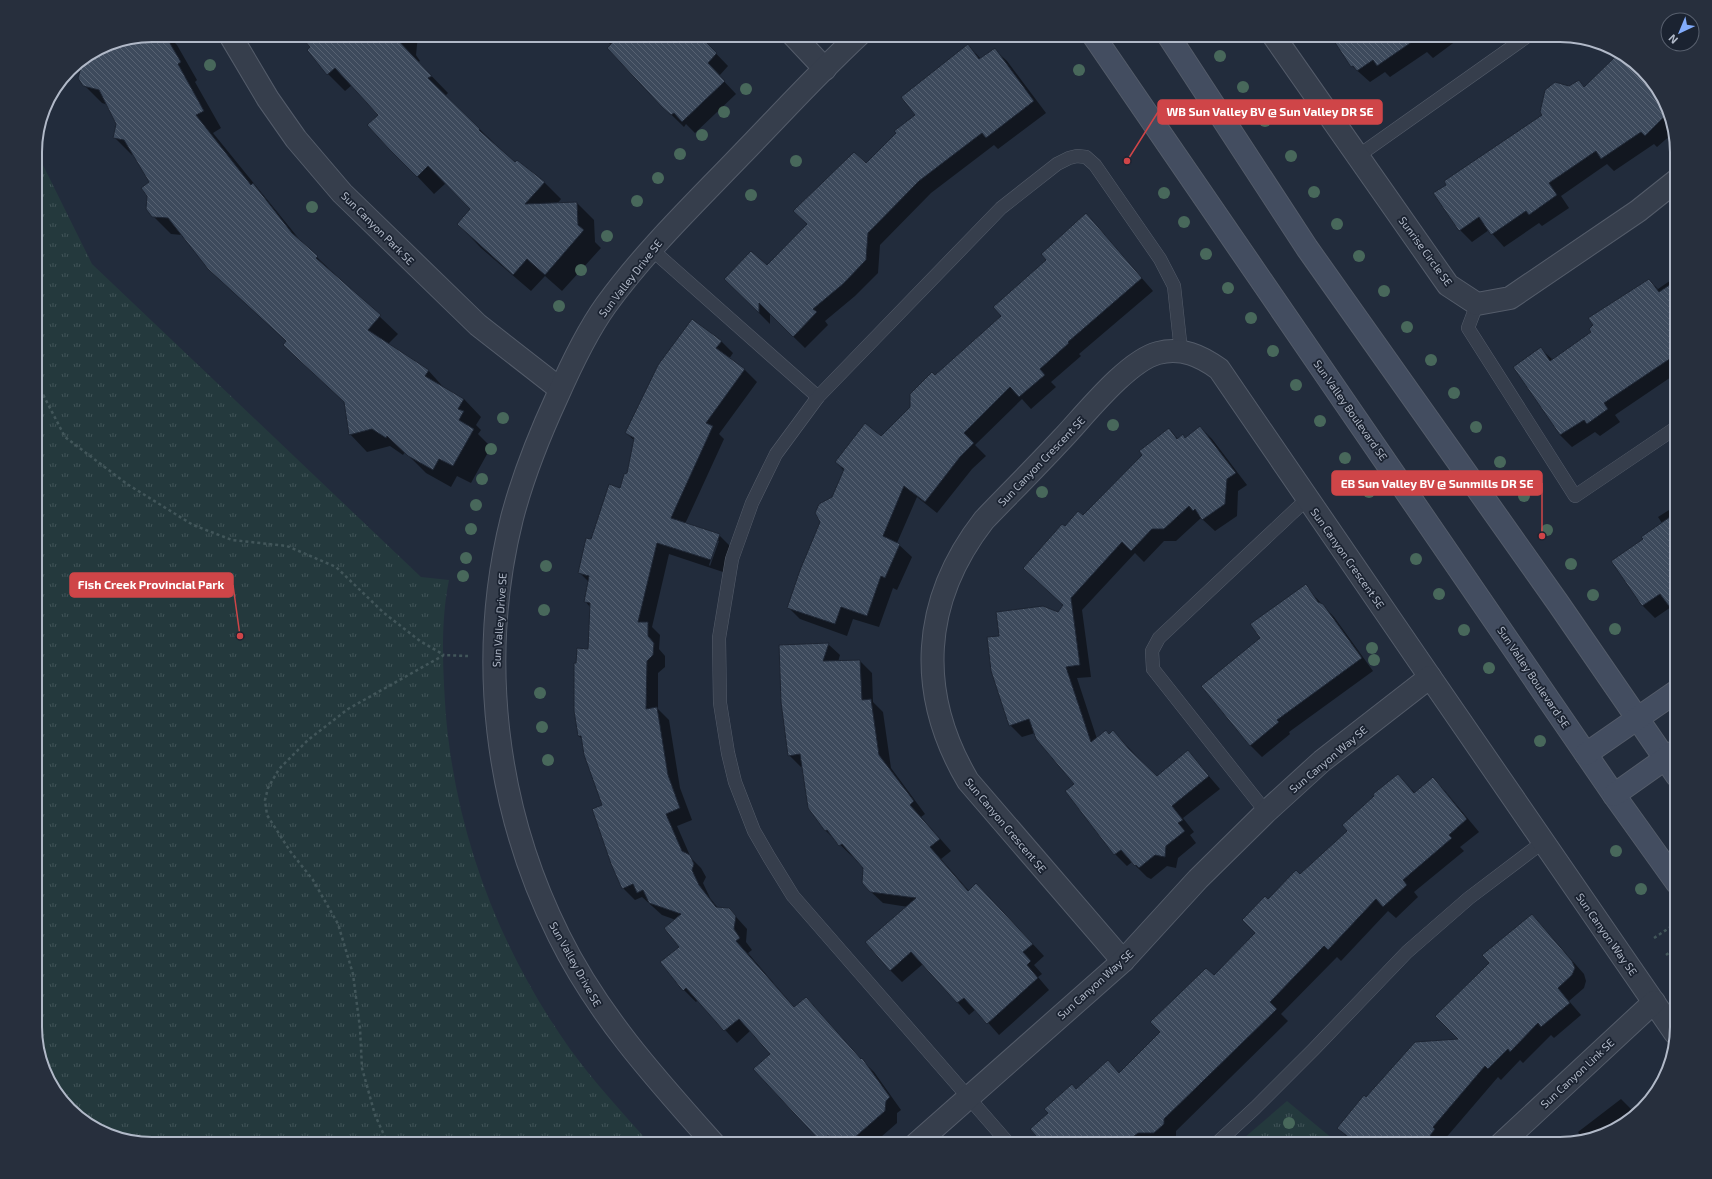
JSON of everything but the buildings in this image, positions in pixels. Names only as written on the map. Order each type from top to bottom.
[{"type":"main road","name":"Sun Valley Boulevard SE","points":[[1098,42],[1614,795],[1670,873]]},
{"type":"main road","points":[[1173,42],[1307,248],[1558,603],[1637,719],[1670,758]]},
{"type":"main road","points":[[1586,754],[1670,696]]},
{"type":"main road","points":[[1614,795],[1670,763]]},
{"type":"street","name":"Sun Canyon Park SE","points":[[234,42],[268,99],[296,139],[338,188],[478,325],[560,389]]},
{"type":"street","points":[[800,42],[825,69]]},
{"type":"street","name":"Sun Valley Drive SE","points":[[708,1137],[638,1057],[603,1013],[560,938],[548,913],[523,848],[510,802],[501,754],[496,712],[495,657],[497,610],[502,572],[512,519],[527,467],[541,431],[576,354],[605,307],[650,248],[852,42]]},
{"type":"street","name":"Sunrise Circle SE","points":[[1279,42],[1448,285],[1477,304]]},
{"type":"street","points":[[1477,304],[1510,298],[1638,211],[1670,186]]},
{"type":"street","name":"Sun Canyon Crescent SE","points":[[1124,961],[968,781],[957,762],[943,730],[933,681],[932,654],[937,613],[946,585],[959,557],[984,520],[1127,371],[1157,353],[1180,351],[1192,353],[1205,359],[1220,369],[1307,499],[1430,677]]},
{"type":"street","name":"Sun Canyon Way SE","points":[[924,1137],[1124,961],[1198,879],[1266,812],[1322,761],[1430,677],[1670,1026]]},
{"type":"street","name":"Sun Canyon Link SE","points":[[1511,1137],[1654,1002]]},
{"type":"lane","points":[[1358,156],[1519,42]]},
{"type":"lane","points":[[1003,1137],[794,896],[754,831],[736,782],[728,752],[720,703],[719,638],[732,559],[752,503],[776,454],[818,397],[1001,208],[1057,164],[1077,156],[1086,157],[1095,164],[1160,259],[1174,286],[1180,351]]},
{"type":"lane","points":[[650,248],[818,397]]},
{"type":"lane","points":[[1477,304],[1468,328],[1575,496],[1670,432]]},
{"type":"lane","points":[[1266,812],[1152,669],[1152,651],[1159,638],[1307,499]]},
{"type":"lane","points":[[1224,1137],[1309,1054],[1407,952],[1469,898],[1543,842]]},
{"type":"path","points":[[42,393],[65,437],[127,484],[192,525],[232,540],[287,546],[336,567],[384,613],[420,641],[444,655],[495,657]]},
{"type":"path","points":[[385,1137],[375,1115],[362,1068],[360,1028],[353,974],[338,924],[313,880],[290,851],[267,815],[265,800],[268,788],[280,769],[308,740],[348,709],[444,655]]},
{"type":"path","points":[[1654,938],[1670,927]]},
{"type":"path","points":[[1666,955],[1670,952]]},
{"type":"green space","points":[[42,163],[92,264],[421,577],[449,580],[443,631],[443,666],[446,717],[460,806],[472,849],[486,891],[503,932],[523,972],[545,1011],[570,1049],[644,1137],[152,1137],[130,1135],[116,1131],[91,1119],[69,1100],[53,1076],[44,1049],[42,1035]]},
{"type":"green space","points":[[1287,1101],[1331,1137],[1245,1137]]},
{"type":"place","name":"WB Sun Valley BV @ Sun Valley DR SE","points":[[1127,161]]},
{"type":"place","name":"EB Sun Valley BV @ Sunmills DR SE","points":[[1542,536]]},
{"type":"place","name":"Fish Creek Provincial Park","points":[[240,636]]}]
